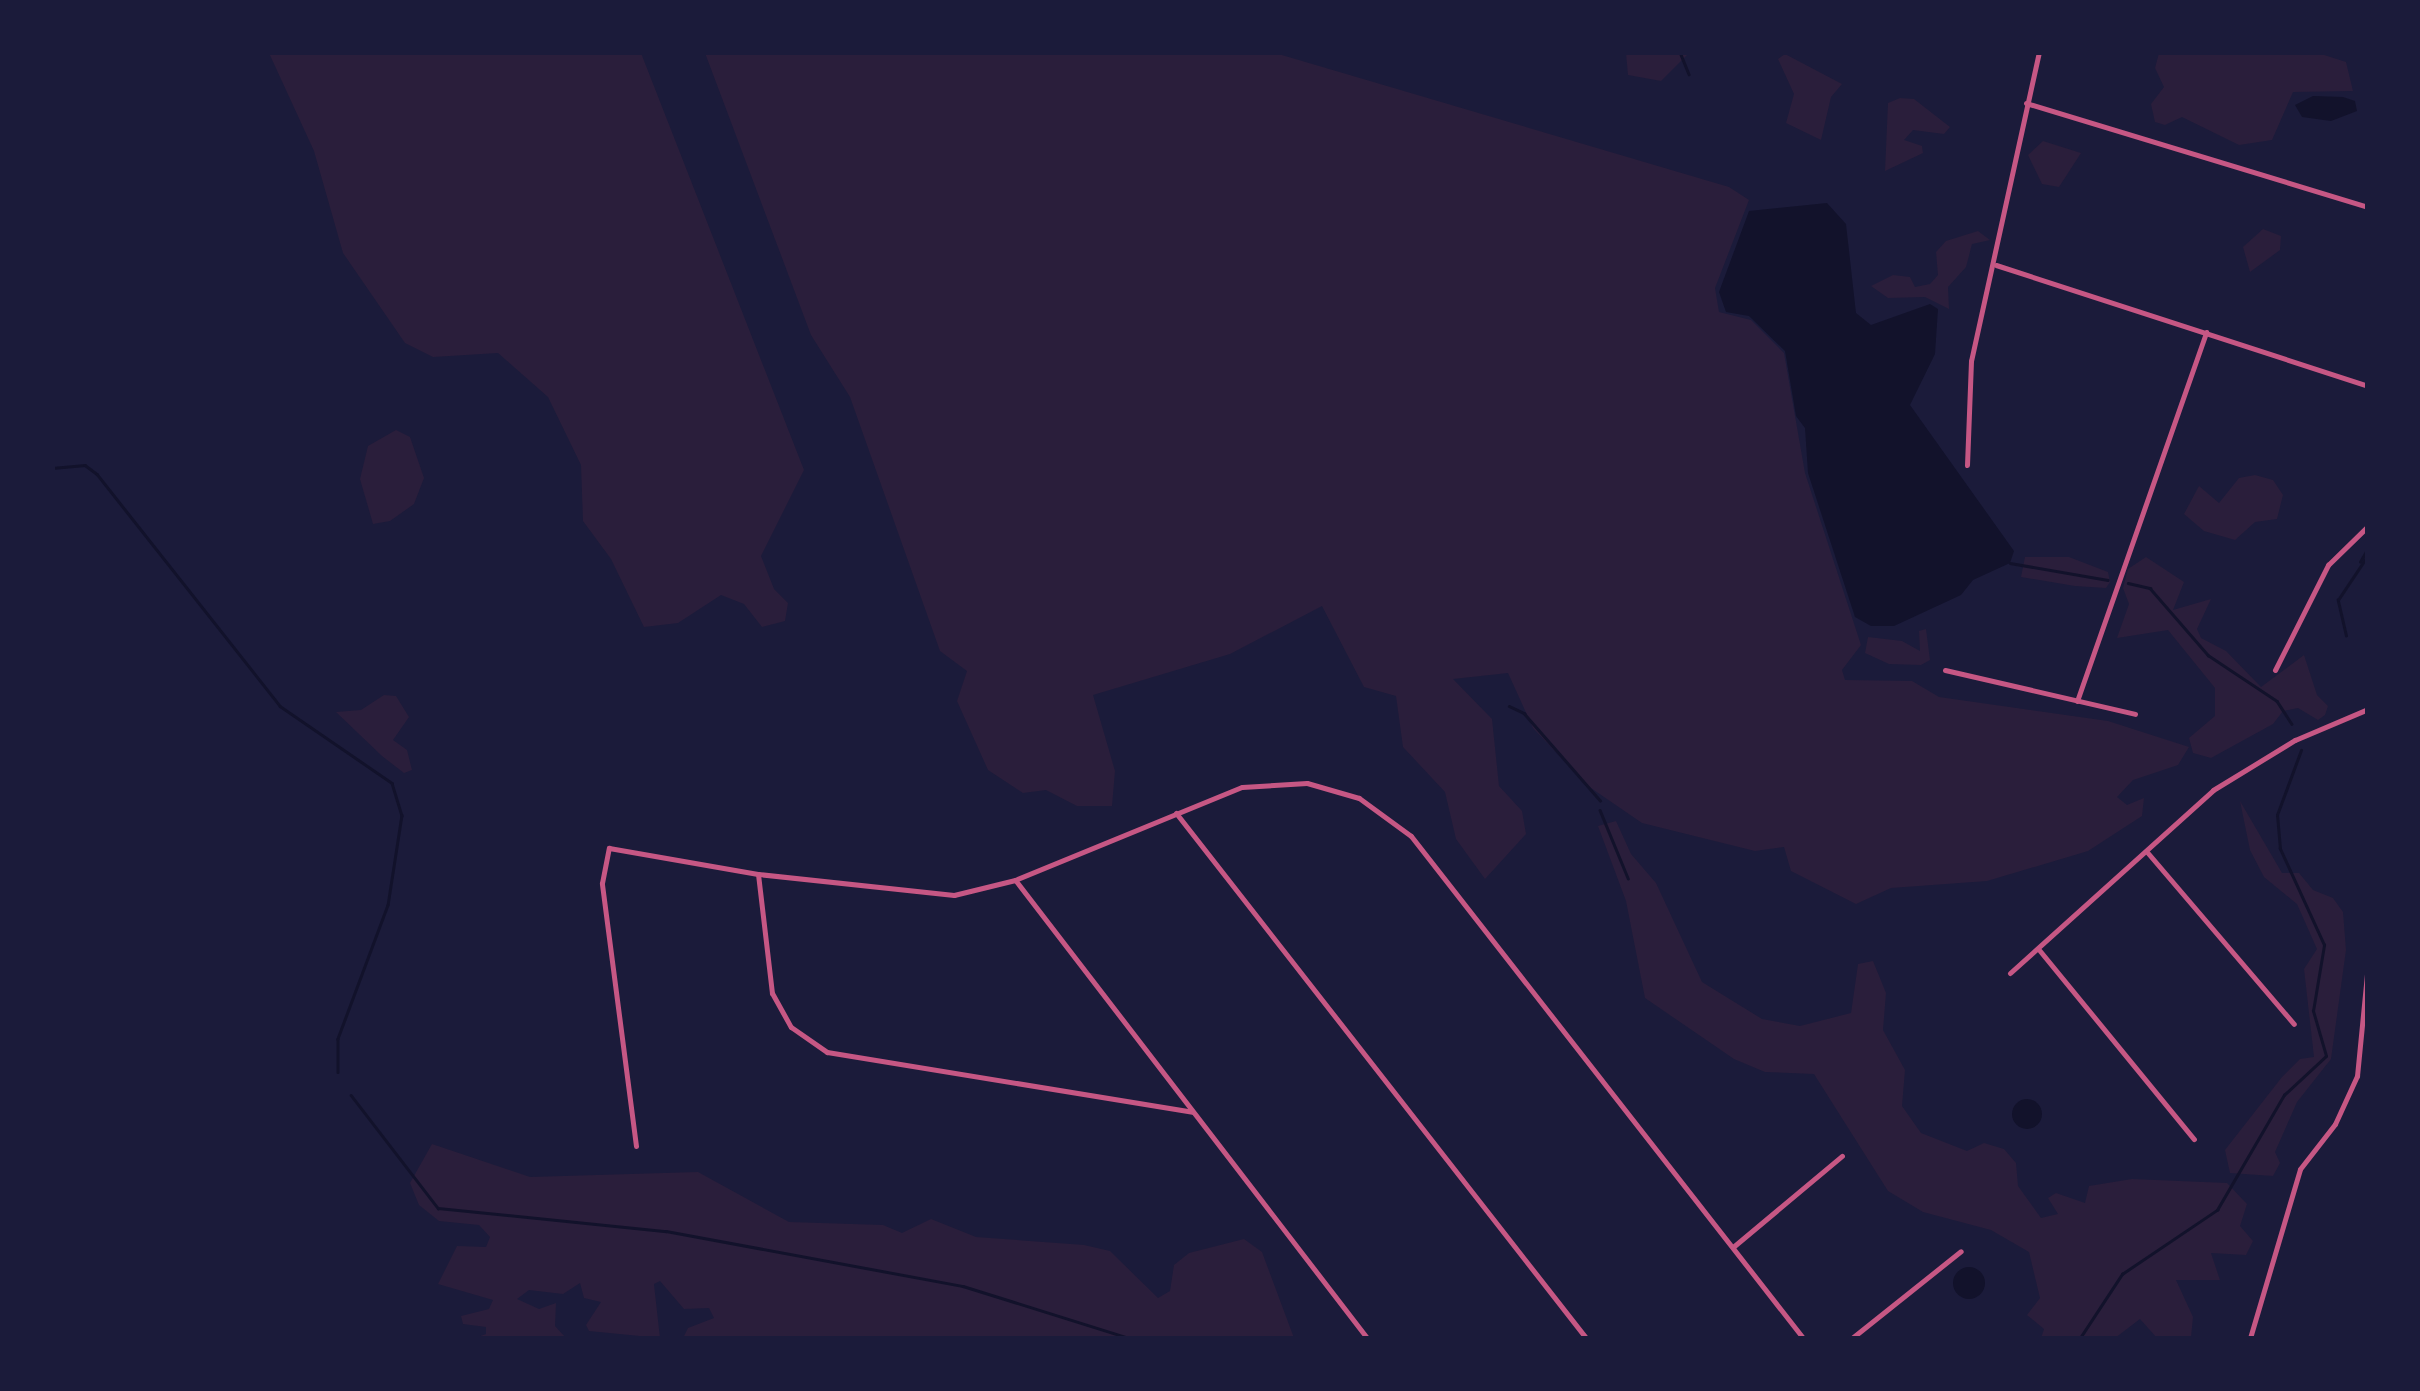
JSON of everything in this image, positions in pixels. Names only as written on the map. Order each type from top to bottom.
[{"type":"street","points":[[1967,465],[1970,360],[1996,265],[2039,52]]},
{"type":"street","points":[[2026,103],[2368,206]]},
{"type":"street","points":[[1996,265],[2368,386]]},
{"type":"street","points":[[2077,701],[2206,332]]},
{"type":"street","points":[[2275,670],[2328,565],[2368,526]]},
{"type":"street","points":[[1944,670],[2135,714]]},
{"type":"street","points":[[2010,974],[2040,951],[2213,790],[2295,740],[2366,710]]},
{"type":"street","points":[[636,1146],[602,883],[609,848],[758,874],[954,895],[1015,880],[1176,812],[1274,780],[1328,787],[1384,812],[1440,869],[1803,1338]]},
{"type":"street","points":[[1176,812],[1586,1338]]},
{"type":"street","points":[[2148,852],[2294,1024]]},
{"type":"street","points":[[758,874],[772,993],[792,1027],[827,1052],[1192,1112]]},
{"type":"street","points":[[1015,880],[1368,1338]]},
{"type":"street","points":[[2040,951],[2194,1139]]},
{"type":"street","points":[[2250,1338],[2300,1170],[2335,1124],[2357,1076],[2368,964]]},
{"type":"street","points":[[1732,1248],[1842,1156]]},
{"type":"street","points":[[1852,1338],[1961,1251]]},
{"type":"shaded area","points":[[1626,52],[1689,53],[1661,81],[1628,75]]},
{"type":"shaded area","points":[[269,53],[641,53],[804,470],[761,556],[774,589],[788,603],[785,621],[762,627],[744,604],[721,595],[678,623],[644,627],[611,559],[583,521],[581,465],[548,397],[498,353],[433,357],[405,343],[343,253],[314,151]]},
{"type":"shaded area","points":[[705,53],[1275,53],[1729,187],[1749,200],[1715,288],[1719,312],[1751,320],[1784,353],[1805,473],[1861,645],[1842,670],[1845,680],[1912,681],[1939,697],[2108,721],[2189,747],[2178,765],[2133,780],[2117,797],[2127,805],[2144,798],[2142,816],[2088,851],[1987,881],[1891,888],[1856,904],[1791,871],[1784,847],[1755,851],[1642,823],[1588,786],[1533,728],[1508,673],[1453,679],[1492,719],[1499,786],[1522,811],[1526,834],[1485,879],[1456,839],[1445,792],[1403,747],[1396,696],[1364,687],[1322,606],[1230,654],[1093,695],[1115,771],[1112,806],[1077,806],[1046,790],[1023,793],[988,770],[957,701],[967,671],[940,651],[850,397],[811,335]]},
{"type":"shaded area","points":[[2159,53],[2318,53],[2346,62],[2353,91],[2293,92],[2272,140],[2239,145],[2182,117],[2165,125],[2155,122],[2151,104],[2164,87],[2155,68]]},
{"type":"shaded area","points":[[1785,54],[1842,84],[1831,97],[1821,140],[1786,123],[1794,94],[1778,59]]},
{"type":"shaded area","points":[[2313,96],[2355,101],[2357,111],[2331,121],[2302,117],[2295,105]]},
{"type":"shaded area","points":[[1900,98],[1914,99],[1950,127],[1944,134],[1913,130],[1904,140],[1922,146],[1923,153],[1885,171],[1888,103]]},
{"type":"shaded area","points":[[2043,141],[2081,153],[2059,187],[2042,184],[2028,155]]},
{"type":"shaded area","points":[[1827,203],[1846,224],[1856,313],[1871,325],[1930,304],[1938,309],[1935,354],[1910,405],[2014,551],[2010,563],[1973,580],[1961,595],[1894,626],[1871,626],[1855,617],[1808,473],[1805,428],[1796,416],[1785,351],[1749,316],[1726,312],[1719,292],[1749,211]]},
{"type":"shaded area","points":[[2263,229],[2281,236],[2280,250],[2250,272],[2243,247]]},
{"type":"shaded area","points":[[1978,231],[1990,240],[1972,244],[1966,267],[1948,287],[1949,309],[1925,297],[1888,298],[1871,286],[1893,275],[1910,277],[1915,287],[1930,284],[1938,275],[1936,252],[1946,241]]},
{"type":"shaded area","points":[[396,430],[410,437],[424,478],[414,504],[390,521],[373,524],[360,479],[368,446]]},
{"type":"shaded area","points":[[2255,475],[2273,480],[2283,495],[2277,519],[2255,522],[2235,540],[2204,531],[2184,514],[2199,486],[2219,503],[2239,478]]},
{"type":"shaded area","points":[[2025,557],[2069,557],[2108,572],[2110,582],[2106,588],[2021,577]]},
{"type":"shaded area","points":[[2146,557],[2184,582],[2173,610],[2211,599],[2197,629],[2201,638],[2226,651],[2261,687],[2304,655],[2317,695],[2328,706],[2325,715],[2318,720],[2298,708],[2283,711],[2273,724],[2211,758],[2193,753],[2189,738],[2215,716],[2215,688],[2168,630],[2117,638],[2129,604],[2123,588],[2128,569]]},
{"type":"shaded area","points":[[1926,629],[1930,660],[1921,665],[1889,664],[1865,653],[1868,637],[1902,641],[1920,651],[1919,631]]},
{"type":"shaded area","points":[[384,695],[396,696],[409,717],[393,740],[407,750],[412,770],[404,773],[336,712],[361,710]]},
{"type":"shaded area","points":[[2240,801],[2282,873],[2299,873],[2313,890],[2333,898],[2343,912],[2346,950],[2331,1059],[2297,1102],[2275,1152],[2280,1163],[2273,1176],[2230,1173],[2225,1150],[2282,1077],[2300,1059],[2314,1057],[2304,969],[2317,949],[2297,904],[2264,877],[2250,850]]},
{"type":"shaded area","points":[[1616,821],[1631,854],[1656,883],[1702,982],[1762,1019],[1800,1026],[1851,1013],[1858,964],[1873,961],[1886,993],[1883,1030],[1905,1070],[1902,1106],[1921,1133],[1967,1151],[1984,1143],[2004,1149],[2016,1163],[2018,1186],[2041,1218],[2058,1214],[2048,1198],[2056,1193],[2085,1203],[2089,1186],[2132,1179],[2227,1183],[2247,1204],[2240,1226],[2253,1241],[2246,1255],[2211,1253],[2220,1280],[2176,1280],[2193,1317],[2191,1338],[2157,1338],[2140,1319],[2115,1338],[2041,1338],[2044,1329],[2027,1315],[2040,1298],[2029,1252],[1991,1230],[1923,1212],[1888,1191],[1814,1074],[1765,1072],[1734,1059],[1645,998],[1626,901],[1598,826]]},
{"type":"shaded area","points":[[2027,1099],[2037,1104],[2042,1114],[2037,1124],[2027,1129],[2017,1124],[2012,1114],[2017,1104]]},
{"type":"shaded area","points":[[432,1144],[530,1177],[698,1172],[789,1222],[883,1225],[902,1233],[931,1219],[976,1237],[1084,1245],[1110,1251],[1158,1298],[1170,1291],[1174,1265],[1189,1253],[1244,1239],[1262,1252],[1294,1338],[683,1338],[688,1328],[714,1318],[709,1308],[684,1309],[660,1281],[654,1284],[660,1338],[589,1331],[586,1325],[601,1302],[584,1298],[580,1283],[563,1294],[529,1290],[517,1299],[539,1309],[556,1303],[555,1326],[566,1338],[475,1338],[486,1334],[486,1327],[463,1324],[461,1316],[489,1309],[493,1300],[438,1284],[457,1246],[486,1247],[490,1237],[479,1225],[439,1221],[419,1205],[410,1183]]},
{"type":"shaded area","points":[[1969,1267],[1980,1272],[1985,1283],[1980,1294],[1969,1299],[1958,1294],[1953,1283],[1958,1272]]},
{"type":"waterway","points":[[1680,52],[1689,74]]},
{"type":"waterway","points":[[52,468],[85,465],[97,474],[280,706],[392,783],[402,815],[388,905],[338,1039],[338,1072]]},
{"type":"waterway","points":[[2360,562],[2368,548]]},
{"type":"waterway","points":[[2346,636],[2338,600],[2368,555]]},
{"type":"waterway","points":[[2010,563],[2108,580]]},
{"type":"waterway","points":[[2128,583],[2150,588],[2208,655],[2277,701],[2292,724]]},
{"type":"waterway","points":[[1509,706],[1524,713],[1600,800]]},
{"type":"waterway","points":[[2080,1338],[2122,1274],[2217,1210],[2284,1095],[2326,1056],[2313,1011],[2324,945],[2280,849],[2277,815],[2301,750]]},
{"type":"waterway","points":[[1600,810],[1628,878]]},
{"type":"waterway","points":[[351,1095],[438,1208],[666,1231],[963,1286],[1129,1338]]}]
